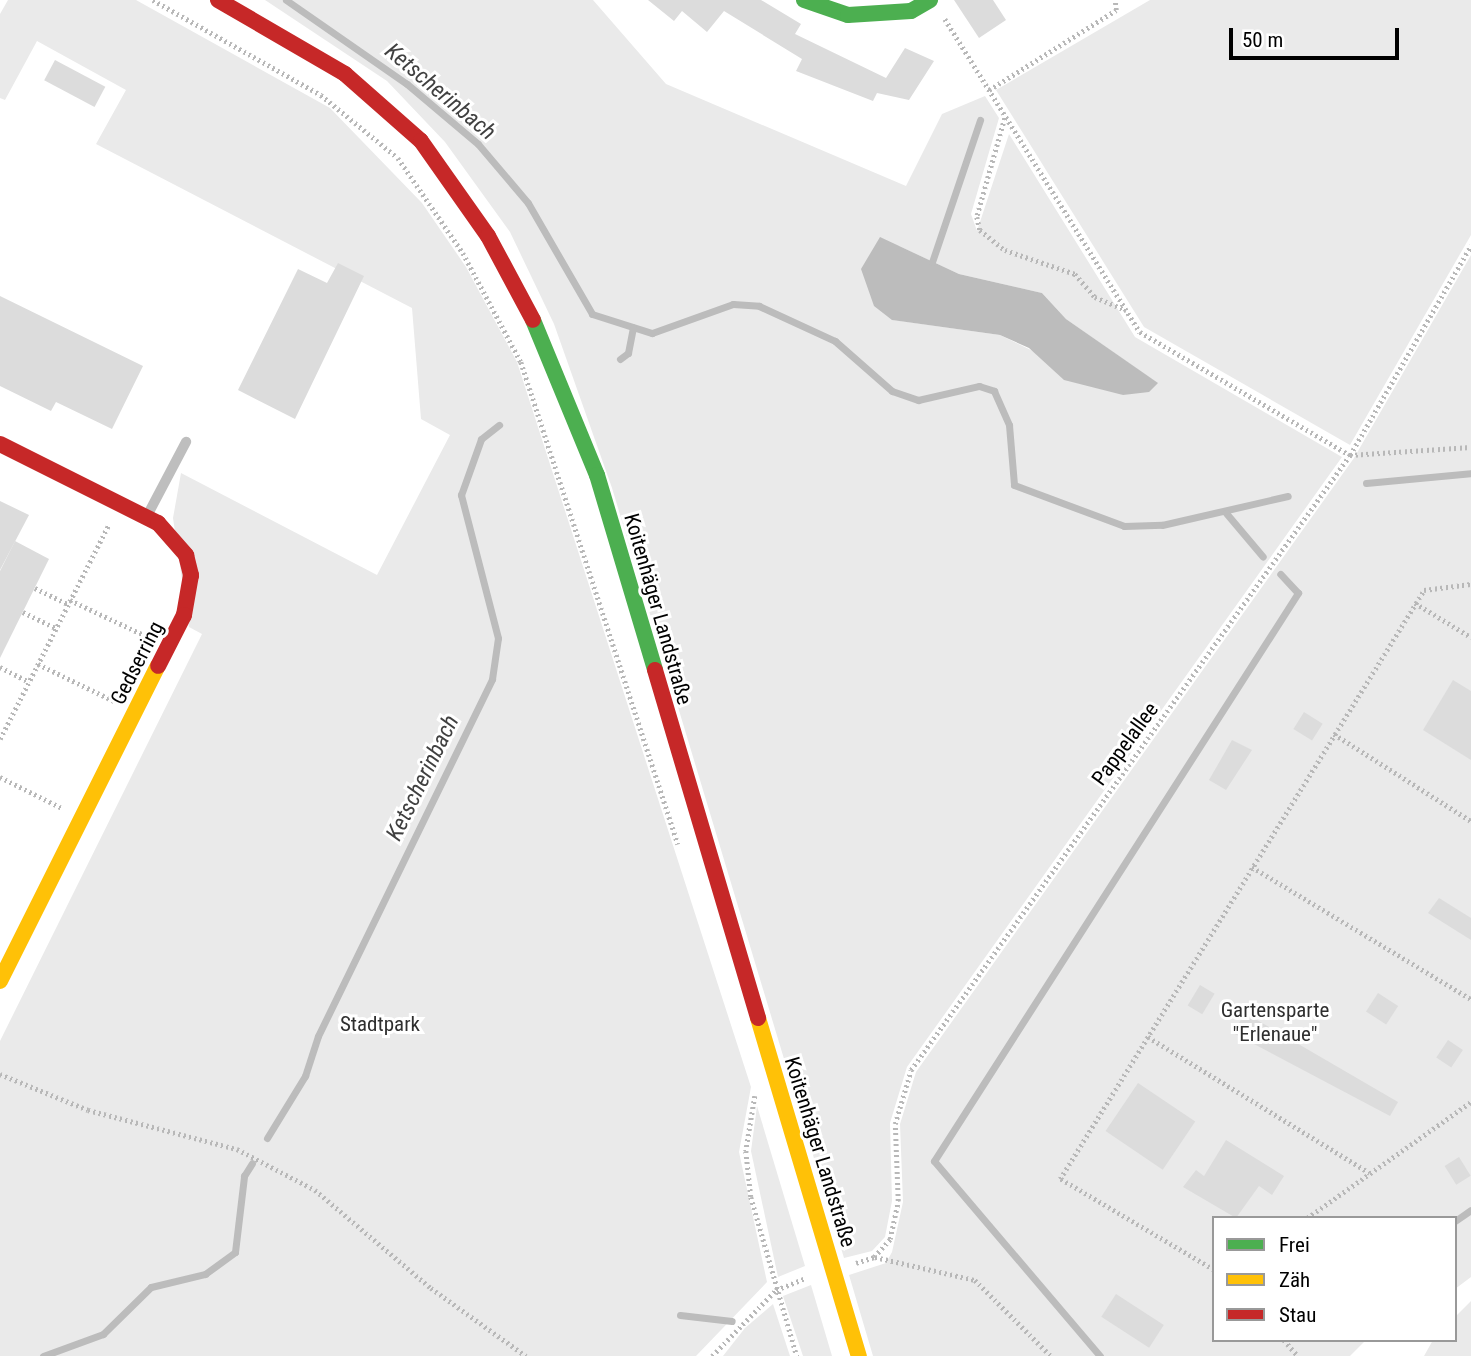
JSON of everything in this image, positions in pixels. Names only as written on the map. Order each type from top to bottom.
[{"type":"main road","name":"Koitenhäger Landstraße","points":[[218,0],[345,74],[421,141],[488,236],[548,348],[597,475],[859,1356]]},
{"type":"main road","points":[[804,0],[848,15],[876,15],[935,6]]},
{"type":"main road","name":"Gedserring","points":[[0,444],[147,516],[174,537],[191,575],[191,596],[168,647],[0,981]]},
{"type":"lane","points":[[147,516],[186,442]]},
{"type":"path","points":[[153,0],[321,95],[398,158],[463,253],[521,362],[680,851]]},
{"type":"path","points":[[989,90],[1116,10],[1115,0]]},
{"type":"path","points":[[935,6],[1140,332],[1350,455],[1471,447]]},
{"type":"path","points":[[1006,117],[977,217],[980,230],[1005,250],[1075,274],[1095,297],[1126,310]]},
{"type":"path","name":"Pappelallee","points":[[874,1257],[890,1239],[898,1201],[895,1124],[911,1070],[1350,455],[1471,245]]},
{"type":"path","points":[[0,739],[119,503]]},
{"type":"path","points":[[1212,1269],[1060,1179],[1415,603],[1424,590],[1471,584]]},
{"type":"path","points":[[35,588],[168,647]]},
{"type":"path","points":[[1415,603],[1471,637]]},
{"type":"path","points":[[23,612],[56,628]]},
{"type":"path","points":[[38,664],[69,682],[135,712]]},
{"type":"path","points":[[0,667],[29,682]]},
{"type":"path","points":[[1334,734],[1471,821]]},
{"type":"path","points":[[0,777],[82,818]]},
{"type":"path","points":[[1252,867],[1471,999]]},
{"type":"path","points":[[1148,1037],[1370,1173]]},
{"type":"path","points":[[0,1074],[88,1110],[237,1149],[315,1190],[431,1289],[526,1356]]},
{"type":"path","points":[[762,1101],[758,1089],[746,1152],[776,1290],[797,1356]]},
{"type":"path","points":[[1310,1216],[1471,1102]]},
{"type":"path","points":[[853,1264],[874,1257],[975,1280],[1051,1356]]},
{"type":"path","points":[[712,1356],[776,1290],[806,1278]]},
{"type":"path","points":[[1286,1342],[1298,1356]]},
{"type":"green space","name":"Stadtpark","points":[[8,0],[136,0],[330,108],[422,203],[466,267],[517,362],[751,1087],[739,1152],[767,1282],[696,1356],[0,1356],[0,1041],[202,634],[189,627],[173,518],[181,473],[377,575],[450,435],[421,419],[412,308],[96,144],[126,90],[37,41],[5,100],[0,98],[0,14]]},
{"type":"green space","points":[[265,0],[593,0],[666,84],[906,186],[942,114],[985,96],[999,118],[971,214],[977,231],[1009,134],[1135,337],[1342,457],[907,1067],[890,1123],[892,1201],[885,1237],[872,1251],[844,1258],[612,488],[554,324],[510,232],[445,142],[387,81]],"holes":[[[899,246],[959,274],[1042,293],[1066,319],[1157,383],[1123,395],[1000,335],[893,320]]]},
{"type":"green space","points":[[1150,0],[1471,0],[1471,235],[1350,445],[1144,327],[996,90]]},
{"type":"green space","name":"Gartensparte \"Erlenaue\"","points":[[1471,255],[1471,1277],[1457,1288],[1457,1216],[1212,1216],[1212,1342],[1364,1342],[1350,1356],[873,1356],[849,1275],[886,1263],[892,1252],[903,1202],[900,1124],[916,1072],[1354,458]]},
{"type":"green space","points":[[757,1106],[805,1266],[778,1277],[751,1151]]},
{"type":"green space","points":[[811,1285],[832,1356],[803,1356],[783,1296]]},
{"type":"green space","points":[[1471,1301],[1471,1356],[1424,1356],[1432,1342],[1457,1342],[1457,1315]]},
{"type":"green space","points":[[773,1304],[790,1356],[723,1356],[745,1328]]},
{"type":"shaded area","points":[[880,237],[959,274],[1042,293],[1066,319],[1158,383],[1149,392],[1123,395],[1064,380],[1029,348],[1000,335],[892,320],[874,306],[861,269]]},
{"type":"building","points":[[648,0],[761,0],[801,24],[795,34],[886,78],[905,48],[934,61],[909,100],[877,93],[873,101],[796,71],[802,59],[724,11],[707,32],[682,11],[674,21]]},
{"type":"building","points":[[954,0],[993,0],[1006,20],[979,38]]},
{"type":"building","points":[[55,60],[105,87],[95,107],[44,80]]},
{"type":"building","points":[[338,263],[364,276],[295,419],[238,390],[298,269],[327,283]]},
{"type":"building","points":[[0,296],[143,366],[112,429],[56,402],[51,411],[0,386]]},
{"type":"building","points":[[0,501],[29,515],[0,570]]},
{"type":"building","points":[[15,541],[49,559],[0,658],[0,571]]},
{"type":"building","points":[[1453,680],[1471,691],[1471,760],[1423,730]]},
{"type":"building","points":[[1304,712],[1323,724],[1312,741],[1293,729]]},
{"type":"building","points":[[1232,740],[1252,750],[1226,790],[1209,780]]},
{"type":"building","points":[[1439,898],[1471,918],[1471,940],[1428,913]]},
{"type":"building","points":[[1200,985],[1215,994],[1202,1014],[1188,1006]]},
{"type":"building","points":[[1378,993],[1398,1006],[1386,1025],[1366,1011]]},
{"type":"building","points":[[1245,1013],[1398,1102],[1390,1116],[1233,1033]]},
{"type":"building","points":[[1448,1040],[1463,1050],[1451,1067],[1436,1057]]},
{"type":"building","points":[[1138,1083],[1195,1122],[1163,1170],[1106,1131]]},
{"type":"building","points":[[1226,1140],[1284,1176],[1272,1195],[1259,1186],[1237,1216],[1233,1216],[1183,1187],[1196,1170],[1204,1176]]},
{"type":"building","points":[[1459,1157],[1471,1176],[1456,1185],[1445,1166]]},
{"type":"building","points":[[1116,1294],[1164,1325],[1149,1348],[1101,1317]]},
{"type":"waterway","points":[[286,0],[407,84],[478,144],[528,203],[592,314],[652,333],[733,304],[759,306],[835,341],[892,391],[918,400],[979,386],[994,391],[1009,425],[1014,485],[1124,526],[1162,525],[1288,496]]},
{"type":"waterway","points":[[932,262],[980,120]]},
{"type":"waterway","name":"Ketscherinbach","points":[[620,359],[628,353],[633,327]]},
{"type":"waterway","name":"Ketscherinbach","points":[[267,1138],[305,1076],[318,1036],[492,679],[498,638],[461,495],[481,439],[499,425]]},
{"type":"waterway","points":[[1366,483],[1471,473]]},
{"type":"waterway","points":[[1226,513],[1263,557]]},
{"type":"waterway","points":[[1100,1356],[934,1161],[1298,593],[1280,574]]},
{"type":"waterway","name":"Ketscherinbach","points":[[43,1356],[103,1334],[151,1287],[205,1274],[235,1252],[244,1176],[252,1163]]},
{"type":"waterway","points":[[1457,1220],[1471,1210]]},
{"type":"waterway","points":[[680,1315],[732,1321]]},
{"type":"traffic: fast","points":[[804,0],[848,15],[911,11],[930,0]]},
{"type":"traffic: fast","points":[[533,320],[597,475],[655,670]]},
{"type":"traffic: slow","points":[[0,981],[158,666]]},
{"type":"traffic: slow","points":[[758,1018],[859,1356]]},
{"type":"traffic: jam","points":[[218,0],[345,74],[421,141],[488,236],[533,320]]},
{"type":"traffic: jam","points":[[0,444],[158,523],[186,555],[191,575],[184,615],[158,666]]},
{"type":"traffic: jam","points":[[655,670],[758,1018]]}]
